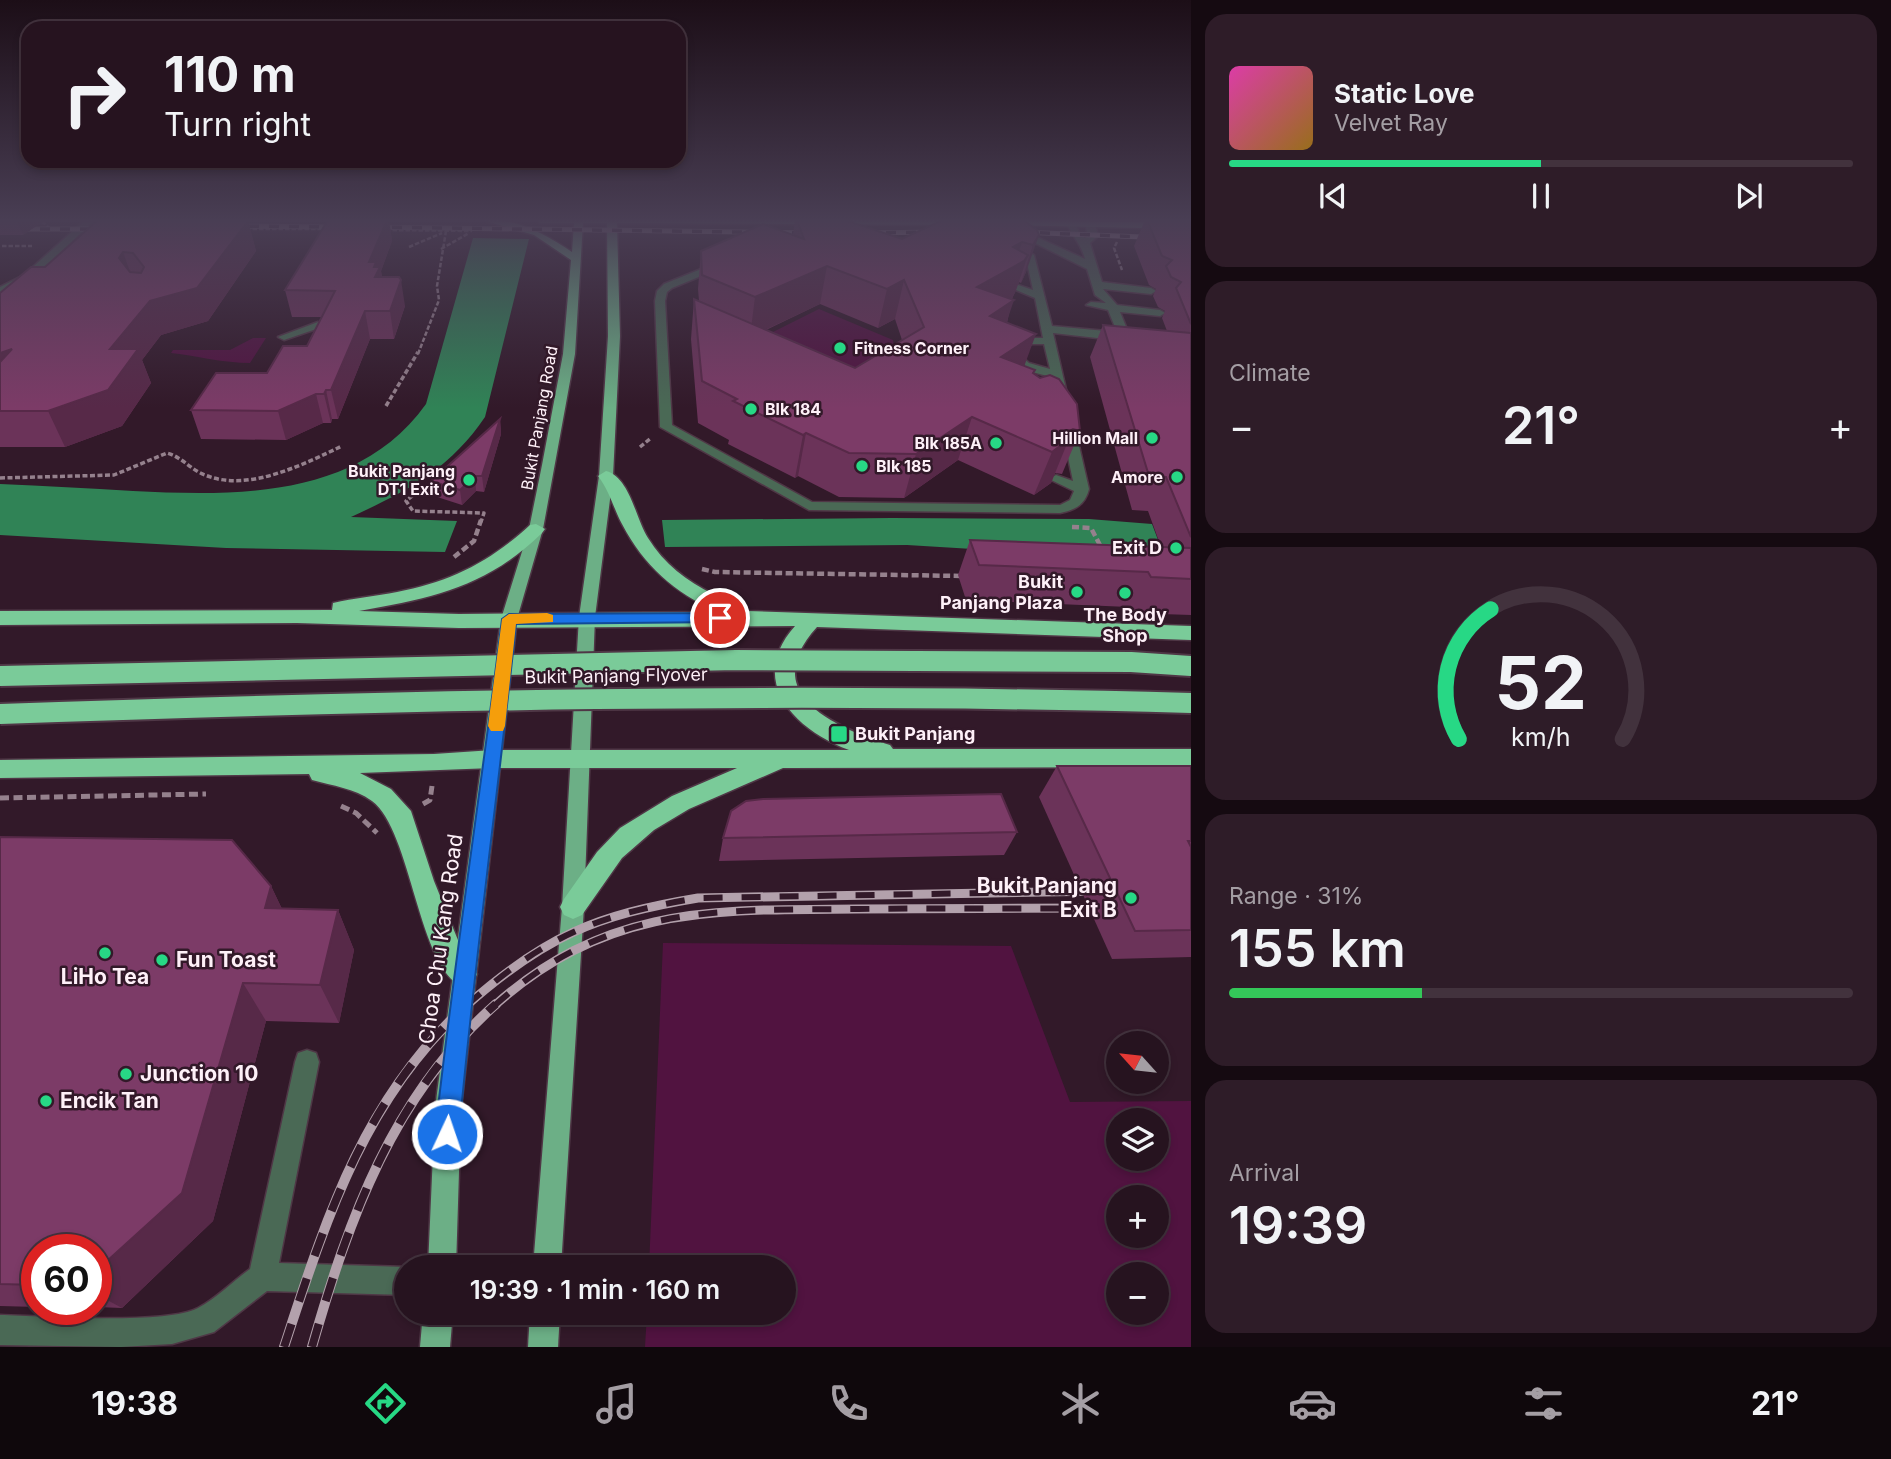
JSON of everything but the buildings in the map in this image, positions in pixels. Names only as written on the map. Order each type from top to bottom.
[{"type":"highway","points":[[606,476],[616,483],[628,520],[649,556],[666,576],[701,597],[747,618]]},
{"type":"highway","points":[[297,616],[457,585],[518,549],[536,529]]},
{"type":"highway","points":[[0,618],[747,618],[1191,633]]},
{"type":"highway","points":[[813,619],[790,646],[783,673],[793,703],[822,728],[858,745],[905,758]]},
{"type":"highway","name":"Bukit Panjang Flyover","points":[[0,676],[736,660],[1131,662],[1191,666]]},
{"type":"highway","name":"Bukit Panjang Flyover","points":[[0,714],[342,702],[746,698],[981,697],[1191,703]]},
{"type":"highway","points":[[573,907],[611,853],[628,835],[690,799],[782,758]]},
{"type":"highway","points":[[0,769],[291,766],[493,759],[1191,758]]},
{"type":"highway","points":[[291,766],[362,783],[383,796],[402,818],[426,893],[454,963],[463,974]]},
{"type":"main road","name":"Bukit Panjang Road","points":[[509,619],[536,529],[569,354],[574,283]]},
{"type":"main road","points":[[548,1255],[573,907],[587,617],[606,476],[614,336],[613,283]]},
{"type":"main road","name":"Choa Chu Kang Road","points":[[442,1255],[448,1108],[509,619]]},
{"type":"main road","points":[[435,1347],[437,1325]]},
{"type":"main road","points":[[542,1347],[544,1325]]},
{"type":"street","points":[[22,292],[29,283]]},
{"type":"street","points":[[676,283],[662,291],[660,302],[666,427],[809,506],[1060,509],[1078,501],[1082,489],[1056,401],[1057,374],[1037,283]]},
{"type":"street","points":[[1095,320],[1123,334],[1114,307],[1098,290],[1096,283]]},
{"type":"street","points":[[1009,285],[1040,296]]},
{"type":"street","points":[[1098,290],[1151,291]]},
{"type":"street","points":[[1095,320],[1092,299],[1098,290]]},
{"type":"street","points":[[1057,374],[1025,366],[1012,354],[1014,347],[1095,320],[1114,307],[1160,313]]},
{"type":"street","points":[[284,337],[318,325]]},
{"type":"street","points":[[1056,479],[1082,489]]},
{"type":"street","points":[[262,1277],[307,1062]]},
{"type":"street","points":[[0,1330],[121,1332],[172,1329],[204,1322],[262,1277],[394,1281]]},
{"type":"path","points":[[386,406],[416,358],[439,300],[437,283]]},
{"type":"path","points":[[0,478],[114,475],[156,455],[177,455],[211,478],[240,478],[307,462],[342,446]]},
{"type":"path","points":[[424,486],[406,502],[413,512],[484,513],[474,541],[451,559]]},
{"type":"path","points":[[1094,533],[1104,555]]},
{"type":"path","points":[[694,567],[715,572],[965,576]]},
{"type":"path","points":[[0,798],[209,793]]},
{"type":"path","points":[[338,804],[356,813],[374,834]]},
{"type":"shaded area","points":[[460,283],[518,283],[485,417],[457,451],[426,477],[351,517],[457,521],[445,552],[226,548],[0,535],[0,484],[173,493],[253,491],[293,485],[331,475],[366,458],[398,435],[426,404]]},
{"type":"shaded area","points":[[819,309],[893,340],[896,369],[840,405],[767,335]]},
{"type":"shaded area","points":[[253,338],[266,338],[250,363],[171,353],[173,350],[230,350]]},
{"type":"shaded area","points":[[1089,519],[1152,524],[1166,561],[907,545],[665,547],[662,520]]},
{"type":"shaded area","points":[[663,943],[1011,946],[1070,1102],[1191,1101],[1191,1347],[645,1347],[646,1325],[796,1325],[796,1255],[650,1255]]},
{"type":"railway","points":[[466,1006],[521,962],[573,932],[630,912],[698,898],[1102,891]]},
{"type":"railway","points":[[494,1006],[537,973],[579,948],[622,931],[665,920],[757,910],[1107,908]]},
{"type":"railway","points":[[284,1347],[333,1207],[375,1120],[401,1079],[432,1040],[466,1006]]},
{"type":"railway","points":[[312,1347],[342,1252],[379,1161],[429,1078],[460,1040],[494,1006]]},
{"type":"slow traffic","points":[[497,726],[509,619],[547,618]]},
{"type":"place","name":"Fitness Corner","points":[[840,348]]},
{"type":"place","name":"Blk 184","points":[[751,409]]},
{"type":"place","name":"Hillion Mall","points":[[1152,438]]},
{"type":"place","name":"Blk 185A","points":[[996,443]]},
{"type":"place","name":"Blk 185","points":[[862,466]]},
{"type":"place","name":"Amore","points":[[1177,477]]},
{"type":"place","name":"Bukit Panjang DT1 Exit C","points":[[469,480]]},
{"type":"place","name":"Exit D","points":[[1176,548]]},
{"type":"place","name":"Bukit Panjang Plaza","points":[[1077,592]]},
{"type":"place","name":"The Body Shop","points":[[1125,593]]},
{"type":"place","name":"Bukit Panjang","points":[[839,734]]},
{"type":"place","name":"Bukit Panjang Exit B","points":[[1131,898]]},
{"type":"place","name":"LiHo Tea","points":[[105,953]]},
{"type":"place","name":"Fun Toast","points":[[162,960]]},
{"type":"place","name":"Junction 10","points":[[126,1074]]},
{"type":"place","name":"Encik Tan","points":[[46,1101]]},
{"type":"route","points":[[447,1134],[463,974],[489,793],[509,619],[720,618]]}]
